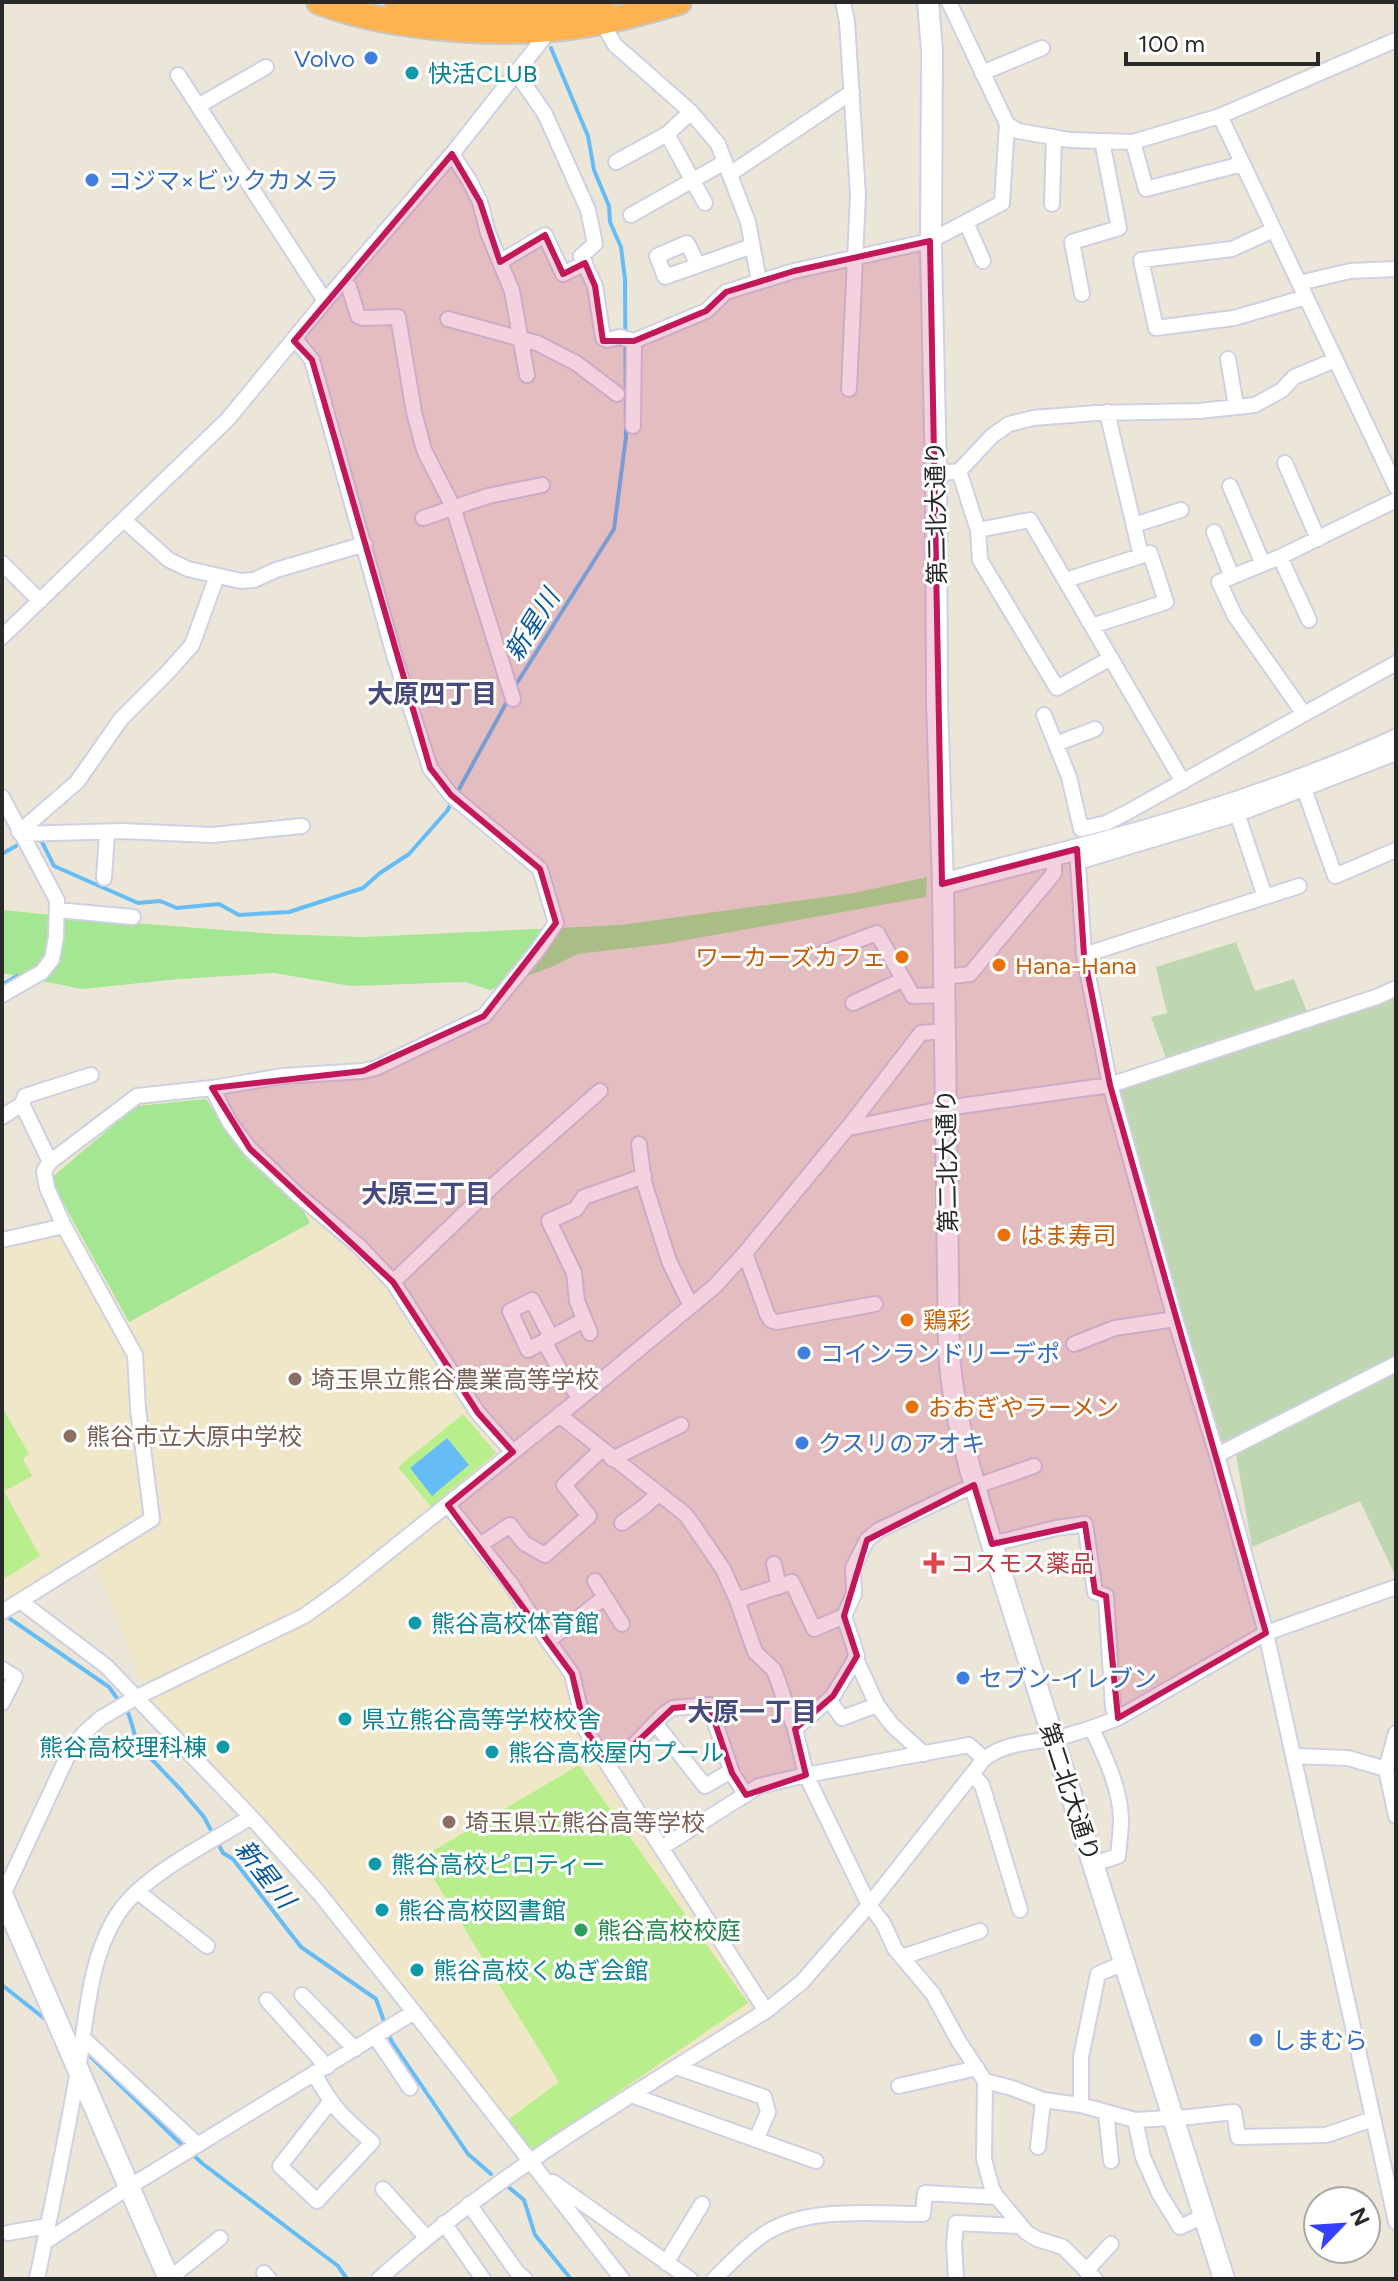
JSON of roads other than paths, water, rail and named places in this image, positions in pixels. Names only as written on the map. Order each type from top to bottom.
[{"type":"highway","points":[[319,2],[383,19],[487,30],[550,29],[604,11],[679,2]]},
{"type":"highway","points":[[397,2],[487,12],[572,4],[604,11]]},
{"type":"street","points":[[843,2],[847,22],[858,195],[849,389]]},
{"type":"street","name":"第二北大通り","points":[[928,2],[932,51],[930,241],[952,1389],[960,1433],[992,1544],[1224,2279]]},
{"type":"street","points":[[516,72],[545,114],[588,210],[595,244],[581,256],[595,286],[603,338],[629,340],[706,311],[726,292],[794,271],[930,241],[1002,203],[1007,124],[949,2]]},
{"type":"street","points":[[2,637],[212,437],[452,154],[572,4]]},
{"type":"street","points":[[604,11],[608,33],[615,45],[691,112],[718,144],[748,222],[759,281]]},
{"type":"street","points":[[1007,124],[1018,131],[1070,140],[1133,142],[1220,116],[1396,40]]},
{"type":"street","points":[[982,73],[1042,48]]},
{"type":"street","points":[[198,106],[266,67]]},
{"type":"street","points":[[178,75],[325,301]]},
{"type":"street","points":[[631,215],[693,180],[727,168],[852,92]]},
{"type":"street","points":[[616,162],[667,134],[691,112]]},
{"type":"street","points":[[1220,116],[1396,487]]},
{"type":"street","points":[[667,134],[705,203]]},
{"type":"street","points":[[1052,204],[1054,137]]},
{"type":"street","points":[[1082,294],[1072,242],[1119,228],[1102,141]]},
{"type":"street","points":[[1133,142],[1146,189],[1242,164]]},
{"type":"street","points":[[452,154],[480,202],[488,233],[512,291],[527,375]]},
{"type":"street","points":[[966,222],[983,261]]},
{"type":"street","points":[[1273,230],[1232,249],[1141,260],[1156,328],[1234,318],[1350,271],[1396,269]]},
{"type":"street","points":[[500,262],[545,235],[563,274],[585,263]]},
{"type":"street","points":[[698,265],[752,246]]},
{"type":"street","points":[[343,281],[349,287],[358,316],[398,317],[414,412],[424,450],[453,507],[511,694]]},
{"type":"street","points":[[448,319],[537,343],[576,363],[617,394]]},
{"type":"street","points":[[629,340],[633,426]]},
{"type":"street","points":[[294,341],[312,360],[395,658],[430,768],[454,797],[540,869],[556,923],[484,1016],[376,1068],[283,1076],[137,1096],[50,1162],[44,1171],[47,1188],[64,1226],[135,1355],[138,1409],[152,1519],[11,1606],[106,1666],[134,1699],[251,1817],[319,1893],[622,2279]]},
{"type":"street","points":[[1228,359],[1236,406]]},
{"type":"street","points":[[936,474],[959,471],[992,436],[1009,424],[1033,418],[1107,412],[1199,411],[1255,405],[1282,390],[1294,377],[1335,360]]},
{"type":"street","points":[[1107,412],[1141,556]]},
{"type":"street","points":[[1285,463],[1318,539]]},
{"type":"street","points":[[959,471],[978,530],[980,560],[1057,688],[1111,658]]},
{"type":"street","points":[[423,518],[488,496],[542,485]]},
{"type":"street","points":[[1230,486],[1263,564]]},
{"type":"street","points":[[1304,714],[1235,616],[1219,582],[1280,557],[1396,500]]},
{"type":"street","points":[[1134,525],[1181,510]]},
{"type":"street","points":[[124,520],[169,560],[188,569],[241,581],[254,580],[276,570],[365,544]]},
{"type":"street","points":[[978,530],[1030,520],[1183,782]]},
{"type":"street","points":[[1214,532],[1232,577]]},
{"type":"street","points":[[1066,580],[1150,553],[1166,602],[1092,626]]},
{"type":"street","points":[[1280,557],[1309,620]]},
{"type":"street","points":[[2,563],[40,601]]},
{"type":"street","points":[[23,837],[77,782],[121,719],[192,645],[217,576]]},
{"type":"street","points":[[1078,855],[1183,782],[1396,663]]},
{"type":"street","points":[[1044,715],[1069,777],[1081,829],[1109,832],[1236,808]]},
{"type":"street","points":[[1056,744],[1095,729]]},
{"type":"street","points":[[943,884],[1054,855],[1078,855],[1236,808],[1394,749]]},
{"type":"street","points":[[1302,784],[1335,876],[1396,850]]},
{"type":"street","points":[[2,797],[57,900],[52,959],[42,972],[2,995]]},
{"type":"street","points":[[1236,808],[1265,897]]},
{"type":"street","points":[[23,837],[107,833],[212,835],[302,826]]},
{"type":"street","points":[[104,878],[107,833]]},
{"type":"street","points":[[823,953],[877,933],[913,996],[944,986],[970,974],[1054,873],[1054,855]]},
{"type":"street","points":[[1078,855],[1084,955],[1110,1085],[1266,1633],[1396,2222]]},
{"type":"street","points":[[1084,955],[1299,886]]},
{"type":"street","points":[[57,910],[133,917]]},
{"type":"street","points":[[853,1003],[902,980]]},
{"type":"street","points":[[850,1125],[854,1127],[946,1108],[1110,1085],[1396,988]]},
{"type":"street","points":[[198,2145],[56,2020],[2,1896],[69,1753],[84,1733],[115,1709],[304,1616],[580,1398],[715,1286],[850,1125],[921,1033],[945,1031]]},
{"type":"street","points":[[2,1117],[22,1104],[25,1096],[91,1075]]},
{"type":"street","points":[[212,1088],[230,1123],[250,1149],[297,1194],[358,1245],[393,1282],[478,1413],[513,1452]]},
{"type":"street","points":[[393,1282],[496,1183],[600,1091]]},
{"type":"street","points":[[22,1104],[50,1162]]},
{"type":"street","points":[[639,1144],[644,1176],[669,1261],[691,1306]]},
{"type":"street","points":[[580,1398],[562,1374],[548,1339],[587,1326],[577,1301],[574,1273],[549,1221],[576,1209],[584,1197],[644,1176]]},
{"type":"street","points":[[2,1240],[64,1226]]},
{"type":"street","points":[[745,1253],[771,1320],[777,1322],[875,1304]]},
{"type":"street","points":[[1074,1344],[1115,1328],[1175,1319]]},
{"type":"street","points":[[1217,1455],[1396,1364]]},
{"type":"street","points":[[559,1415],[686,1515],[723,1569],[755,1652],[774,1670],[795,1729],[806,1775],[869,1905],[883,1923],[895,1949],[933,1994],[981,2074],[984,2159],[997,2197],[1020,2226],[1037,2239],[1063,2247],[1090,2275],[1111,2244]]},
{"type":"street","points":[[480,1545],[510,1525],[524,1543],[545,1555],[589,1516],[564,1485],[607,1454],[681,1425]]},
{"type":"street","points":[[737,1600],[792,1582],[814,1629],[844,1616],[854,1594],[853,1568],[867,1540],[879,1530],[975,1486],[1034,1466]]},
{"type":"street","points":[[622,1523],[658,1494]]},
{"type":"street","points":[[448,1505],[511,1584],[572,1674],[585,1729],[766,2011]]},
{"type":"street","points":[[992,1544],[1085,1524],[1095,1592],[1106,1596],[1113,1708],[1118,1718]]},
{"type":"street","points":[[774,1564],[779,1587]]},
{"type":"street","points":[[595,1581],[622,1624]]},
{"type":"street","points":[[379,2279],[426,2237],[528,2161],[766,2011],[802,1982],[869,1905],[984,1759],[1005,1746],[1092,1729],[1118,1718],[1266,1633],[1396,1587]]},
{"type":"street","points":[[548,1641],[605,1597]]},
{"type":"street","points":[[795,1729],[829,1700],[857,1656],[844,1616]]},
{"type":"street","points":[[855,1657],[877,1705],[892,1725],[924,1754]]},
{"type":"street","points":[[2,1669],[15,1677],[2,1703]]},
{"type":"street","points":[[829,1700],[842,1718],[877,1705]]},
{"type":"street","points":[[605,1759],[634,1745],[673,1708],[709,1705],[731,1771],[746,1795]]},
{"type":"street","points":[[655,1723],[705,1786],[731,1771]]},
{"type":"street","points":[[1092,1729],[1108,1764],[1120,1805],[1121,1821],[1118,1856],[1093,1864]]},
{"type":"street","points":[[1396,1733],[1386,1769],[1396,1816]]},
{"type":"street","points":[[661,1848],[759,1786],[969,1745],[984,1759]]},
{"type":"street","points":[[1293,1756],[1348,1758],[1386,1769]]},
{"type":"street","points":[[973,1775],[982,1785],[1020,1910]]},
{"type":"street","points":[[37,2279],[79,2064],[77,2039],[107,1930],[124,1905],[164,1871],[251,1817]]},
{"type":"street","points":[[138,1892],[207,1946]]},
{"type":"street","points":[[902,1957],[980,1931]]},
{"type":"street","points":[[1081,2105],[1081,2057],[1098,1974],[1124,1963]]},
{"type":"street","points":[[302,1995],[355,2049]]},
{"type":"street","points":[[267,2000],[321,2071],[330,2102],[341,2116],[372,2142],[317,2201],[280,2166],[330,2102]]},
{"type":"street","points":[[45,2242],[414,2012]]},
{"type":"street","points":[[377,2035],[410,2088]]},
{"type":"street","points":[[79,2064],[169,2279],[220,2238]]},
{"type":"street","points":[[676,2067],[764,2097],[768,2112],[756,2140]]},
{"type":"street","points":[[899,2086],[981,2074],[1043,2100],[1081,2105],[1135,2120],[1234,2112],[1238,2137],[1326,2135],[1373,2119]]},
{"type":"street","points":[[631,2095],[816,2161]]},
{"type":"street","points":[[1038,2147],[1043,2100]]},
{"type":"street","points":[[1106,2112],[1111,2161]]},
{"type":"street","points":[[1135,2120],[1143,2157],[1159,2193],[1180,2227],[1204,2216]]},
{"type":"street","points":[[540,2173],[690,2279]]},
{"type":"street","points":[[383,2189],[426,2237]]},
{"type":"street","points":[[714,2279],[761,2235],[789,2223],[817,2215],[923,2214],[925,2193],[997,2197]]},
{"type":"street","points":[[469,2204],[525,2279]]},
{"type":"street","points":[[666,2263],[702,2204]]},
{"type":"street","points":[[444,2223],[483,2279]]},
{"type":"street","points":[[956,2279],[956,2223],[1020,2226]]},
{"type":"street","points":[[8,2233],[47,2226]]},
{"type":"water","points":[[447,1438],[469,1465],[432,1496],[410,1468]]},
{"type":"waterway","name":"新星川","points":[[515,686],[614,529],[626,437],[625,279],[621,247],[594,170],[588,136],[551,48]]},
{"type":"waterway","name":"新星川","points":[[40,838],[54,866],[138,903],[160,901],[177,908],[219,904],[239,915],[289,912],[363,888],[409,854],[447,811],[509,698]]},
{"type":"waterway","name":"新星川","points":[[2,854],[21,843]]},
{"type":"waterway","name":"新星川","points":[[2,985],[17,976]]},
{"type":"waterway","name":"新星川","points":[[6,1616],[109,1687],[119,1701]]},
{"type":"waterway","name":"新星川","points":[[125,1708],[138,1745],[204,1817],[223,1853],[233,1859],[301,1947],[376,1999],[385,2024]]},
{"type":"waterway","points":[[2,1985],[50,2023]]},
{"type":"waterway","name":"新星川","points":[[388,2033],[468,2154],[491,2174]]},
{"type":"waterway","points":[[85,2051],[185,2148]]},
{"type":"waterway","points":[[192,2154],[338,2266],[347,2279]]},
{"type":"waterway","name":"新星川","points":[[506,2185],[524,2200],[535,2235],[571,2279]]},
{"type":"place","name":"Volvo","points":[[371,58]]},
{"type":"place","name":"快活CLUB","points":[[412,73]]},
{"type":"place","name":"コジマ×ビックカメラ","points":[[92,180]]},
{"type":"place","name":"ワーカーズカフェ","points":[[902,957]]},
{"type":"place","name":"Hana-Hana","points":[[999,965]]},
{"type":"place","name":"はま寿司","points":[[1004,1235]]},
{"type":"place","name":"鶏彩","points":[[907,1320]]},
{"type":"place","name":"コインランドリーデポ","points":[[804,1353]]},
{"type":"place","name":"埼玉県立熊谷農業高等学校","points":[[295,1379]]},
{"type":"place","name":"おおぎやラーメン","points":[[912,1407]]},
{"type":"place","name":"熊谷市立大原中学校","points":[[70,1436]]},
{"type":"place","name":"クスリのアオキ","points":[[802,1443]]},
{"type":"place","name":"コスモス薬品","points":[[934,1563]]},
{"type":"place","name":"熊谷高校体育館","points":[[415,1623]]},
{"type":"place","name":"セブン-イレブン","points":[[963,1678]]},
{"type":"place","name":"県立熊谷高等学校校舎","points":[[345,1719]]},
{"type":"place","name":"熊谷高校理科棟","points":[[223,1747]]},
{"type":"place","name":"熊谷高校屋内プール","points":[[492,1752]]},
{"type":"place","name":"埼玉県立熊谷高等学校","points":[[449,1822]]},
{"type":"place","name":"熊谷高校ピロティー","points":[[375,1864]]},
{"type":"place","name":"熊谷高校図書館","points":[[382,1910]]},
{"type":"place","name":"熊谷高校校庭","points":[[581,1930]]},
{"type":"place","name":"熊谷高校くぬぎ会館","points":[[417,1970]]},
{"type":"place","name":"しまむら","points":[[1256,2040]]},
{"type":"district","name":"大原四丁目","points":[[432,694]]},
{"type":"district","name":"大原三丁目","points":[[426,1194]]},
{"type":"district","name":"大原一丁目","points":[[752,1712]]}]
